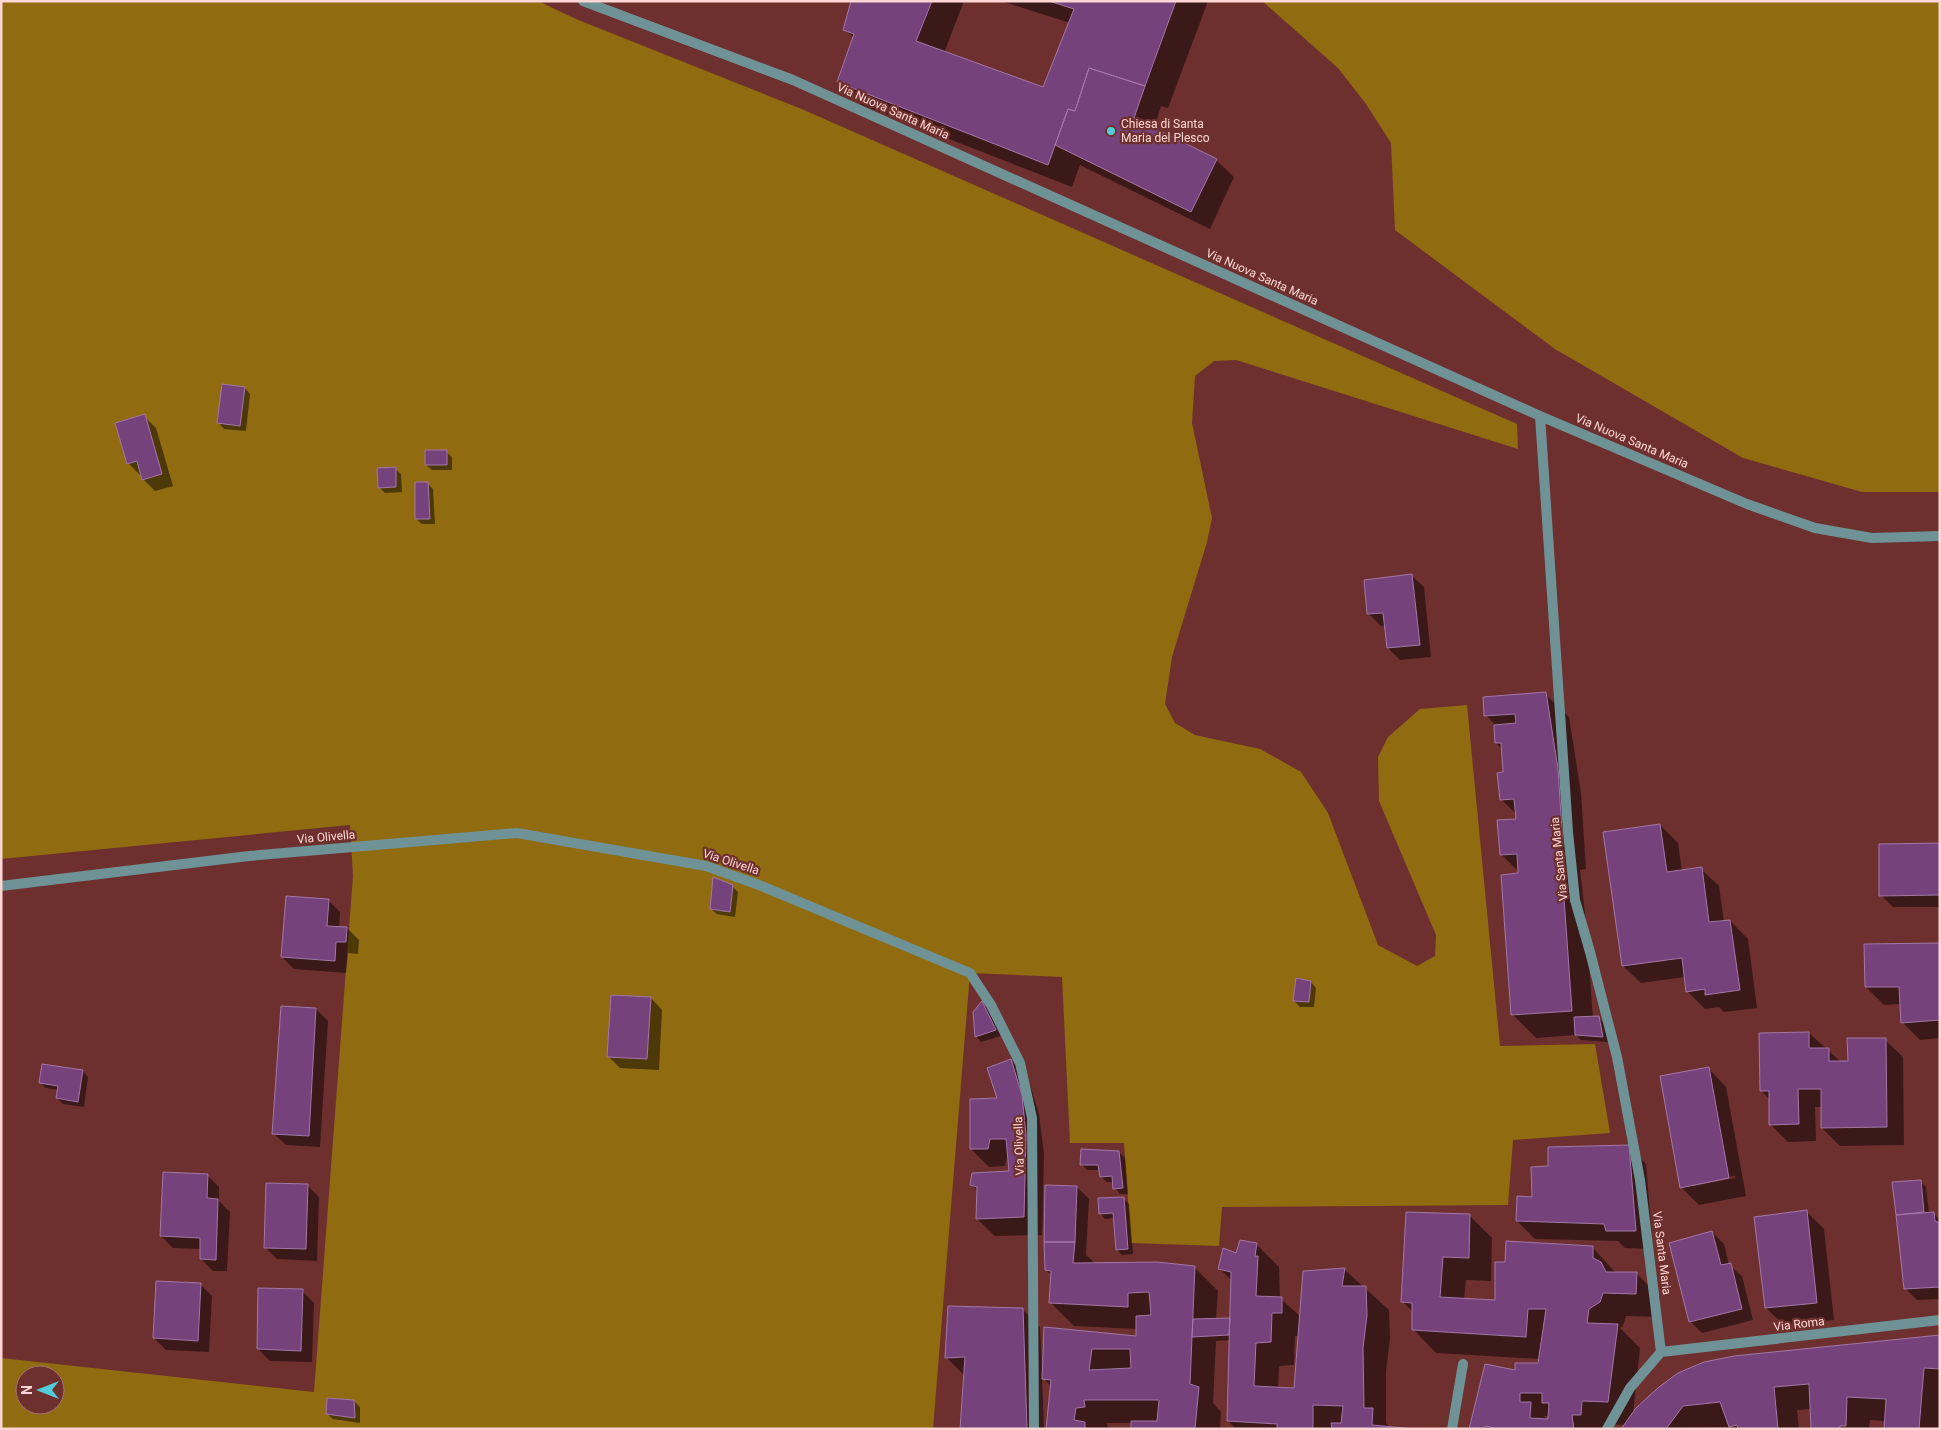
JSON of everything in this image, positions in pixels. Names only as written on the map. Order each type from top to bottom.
[{"type":"street","name":"Via Nuova Santa Maria","points":[[583,1],[793,80],[1540,416],[1747,504],[1816,528],[1872,538],[1940,536]]},
{"type":"street","name":"Via Santa Maria","points":[[1540,416],[1567,822],[1574,900],[1590,952],[1620,1076],[1640,1180],[1661,1352]]},
{"type":"street","name":"Via Olivella","points":[[1,886],[249,856],[517,833],[706,866],[759,885],[970,973],[991,1005],[1020,1063],[1032,1118],[1034,1429]]},
{"type":"street","name":"Via Roma","points":[[1661,1352],[1940,1320]]},
{"type":"street","points":[[1607,1429],[1630,1388],[1661,1352]]},
{"type":"street","points":[[1452,1429],[1462,1364]]},
{"type":"shaded area","points":[[1,1],[538,1],[576,19],[804,110],[1517,424],[1518,449],[1236,360],[1214,361],[1195,376],[1192,423],[1212,518],[1207,542],[1172,657],[1165,704],[1175,723],[1195,735],[1260,749],[1301,772],[1328,813],[1378,945],[1417,966],[1435,956],[1436,935],[1379,801],[1378,757],[1388,737],[1420,709],[1467,705],[1500,1046],[1595,1044],[1610,1133],[1513,1140],[1508,1205],[1222,1207],[1219,1246],[1131,1243],[1124,1143],[1070,1143],[1062,977],[970,973],[933,1429],[1,1429],[1,1358],[314,1392],[353,876],[350,825],[1,859]]},
{"type":"shaded area","points":[[1262,1],[1940,1],[1940,492],[1862,492],[1743,458],[1555,349],[1395,230],[1391,143],[1366,104],[1338,68]]},
{"type":"building","points":[[851,1],[932,1],[916,41],[1043,87],[1074,9],[1049,1],[1176,1],[1145,86],[1089,68],[1075,111],[1068,109],[1048,165],[837,82],[854,34],[843,30]]},
{"type":"building","name":"Chiesa di Santa Maria del Plesco","points":[[1089,68],[1145,86],[1134,118],[1217,159],[1191,212],[1055,145],[1068,109],[1075,111]]},
{"type":"building","points":[[222,384],[245,387],[240,426],[217,423]]},
{"type":"building","points":[[145,414],[162,474],[142,480],[137,461],[127,464],[115,423]]},
{"type":"building","points":[[425,450],[447,450],[447,465],[425,465]]},
{"type":"building","points":[[396,467],[396,487],[378,488],[377,468]]},
{"type":"building","points":[[415,482],[428,482],[430,519],[415,519]]},
{"type":"building","points":[[1412,574],[1420,645],[1387,648],[1383,613],[1367,614],[1364,580]]},
{"type":"building","points":[[1546,692],[1558,769],[1563,846],[1557,847],[1564,898],[1572,1011],[1511,1015],[1501,875],[1518,873],[1517,854],[1500,855],[1497,820],[1516,819],[1514,799],[1500,800],[1497,773],[1503,772],[1501,743],[1495,743],[1494,725],[1516,723],[1515,714],[1484,716],[1483,697]]},
{"type":"building","points":[[1660,824],[1667,872],[1702,867],[1709,922],[1730,920],[1740,990],[1705,995],[1705,989],[1686,992],[1682,958],[1622,966],[1603,832]]},
{"type":"building","points":[[1940,843],[1940,895],[1879,896],[1879,844]]},
{"type":"building","points":[[713,877],[733,885],[730,912],[710,909]]},
{"type":"building","points":[[286,896],[329,899],[327,926],[347,927],[346,942],[336,942],[335,961],[281,957]]},
{"type":"building","points":[[1940,943],[1940,1020],[1901,1023],[1899,987],[1865,987],[1864,944]]},
{"type":"building","points":[[1296,978],[1311,981],[1309,1002],[1293,1001]]},
{"type":"building","points":[[611,995],[651,997],[647,1059],[607,1057]]},
{"type":"building","points":[[982,1001],[996,1030],[975,1037],[973,1012]]},
{"type":"building","points":[[281,1006],[316,1008],[309,1136],[272,1134]]},
{"type":"building","points":[[1599,1016],[1603,1037],[1575,1035],[1574,1017]]},
{"type":"building","points":[[1809,1032],[1809,1048],[1829,1048],[1829,1061],[1848,1061],[1847,1038],[1886,1038],[1887,1127],[1821,1128],[1821,1089],[1798,1089],[1799,1124],[1769,1125],[1769,1091],[1760,1091],[1759,1033]]},
{"type":"building","points":[[1011,1059],[1022,1095],[1026,1135],[1024,1217],[976,1219],[977,1187],[970,1185],[972,1173],[1009,1171],[1006,1139],[990,1139],[988,1149],[970,1149],[970,1099],[997,1098],[987,1068]]},
{"type":"building","points":[[42,1064],[83,1070],[78,1102],[56,1098],[58,1086],[39,1083]]},
{"type":"building","points":[[1709,1067],[1729,1178],[1680,1188],[1660,1076]]},
{"type":"building","points":[[1629,1145],[1636,1231],[1606,1231],[1604,1224],[1516,1221],[1517,1196],[1532,1197],[1531,1167],[1548,1166],[1548,1147]]},
{"type":"building","points":[[1081,1149],[1119,1151],[1123,1188],[1113,1189],[1112,1176],[1100,1177],[1098,1165],[1080,1165]]},
{"type":"building","points":[[163,1172],[208,1174],[207,1198],[218,1199],[216,1260],[200,1259],[200,1238],[160,1236]]},
{"type":"building","points":[[1921,1180],[1924,1212],[1896,1215],[1892,1182]]},
{"type":"building","points":[[266,1183],[308,1184],[306,1249],[264,1248]]},
{"type":"building","points":[[1045,1185],[1077,1186],[1075,1242],[1044,1242]]},
{"type":"building","points":[[1124,1197],[1128,1249],[1116,1250],[1113,1213],[1099,1214],[1098,1198]]},
{"type":"building","points":[[1807,1210],[1817,1303],[1765,1308],[1754,1217]]},
{"type":"building","points":[[1406,1212],[1470,1214],[1469,1258],[1443,1257],[1440,1297],[1495,1300],[1495,1262],[1505,1262],[1506,1241],[1593,1246],[1593,1258],[1601,1262],[1606,1272],[1637,1272],[1636,1294],[1603,1293],[1600,1302],[1589,1309],[1587,1323],[1618,1324],[1608,1402],[1582,1401],[1581,1415],[1572,1415],[1574,1429],[1497,1429],[1486,1426],[1485,1429],[1469,1429],[1485,1364],[1515,1370],[1515,1363],[1538,1363],[1546,1309],[1528,1309],[1526,1337],[1412,1330],[1412,1303],[1401,1302]],"holes":[[[1520,1393],[1542,1393],[1542,1403],[1549,1403],[1548,1419],[1530,1418],[1531,1402],[1520,1402]]]},
{"type":"building","points":[[1934,1212],[1935,1221],[1940,1223],[1940,1287],[1904,1289],[1896,1215]]},
{"type":"building","points":[[1712,1231],[1721,1265],[1731,1263],[1742,1309],[1689,1322],[1669,1243]]},
{"type":"building","points":[[1240,1240],[1257,1243],[1255,1256],[1258,1256],[1256,1296],[1282,1297],[1282,1313],[1272,1313],[1271,1342],[1256,1343],[1254,1386],[1294,1388],[1303,1271],[1345,1268],[1342,1286],[1366,1286],[1367,1315],[1363,1348],[1364,1408],[1373,1408],[1372,1425],[1415,1429],[1332,1429],[1331,1423],[1341,1423],[1343,1406],[1313,1405],[1313,1429],[1277,1429],[1277,1424],[1227,1421],[1231,1272],[1218,1269],[1223,1248],[1236,1253]]},
{"type":"building","points":[[1044,1242],[1075,1242],[1073,1263],[1157,1262],[1195,1266],[1190,1384],[1199,1387],[1195,1429],[1131,1429],[1131,1421],[1157,1421],[1159,1400],[1084,1400],[1085,1407],[1076,1408],[1074,1420],[1085,1422],[1085,1429],[1046,1429],[1051,1380],[1042,1379],[1044,1327],[1136,1336],[1136,1316],[1151,1315],[1149,1292],[1128,1293],[1128,1307],[1049,1303],[1051,1271],[1045,1270]],"holes":[[[1092,1349],[1130,1349],[1131,1368],[1089,1370]]]},
{"type":"building","points":[[156,1281],[201,1283],[198,1341],[153,1338]]},
{"type":"building","points":[[258,1288],[303,1289],[301,1351],[257,1349]]},
{"type":"building","points":[[948,1306],[1023,1308],[1027,1429],[960,1429],[965,1357],[945,1358]]},
{"type":"building","points":[[1230,1318],[1229,1335],[1192,1337],[1193,1319]]},
{"type":"building","points":[[1940,1335],[1940,1369],[1924,1368],[1919,1429],[1884,1429],[1886,1399],[1847,1397],[1846,1426],[1840,1426],[1840,1429],[1811,1429],[1809,1384],[1774,1387],[1778,1429],[1738,1429],[1737,1425],[1729,1427],[1720,1402],[1683,1406],[1666,1429],[1621,1429],[1636,1408],[1659,1387],[1678,1373],[1704,1362],[1734,1356]]},
{"type":"building","points":[[327,1398],[354,1400],[355,1418],[326,1414]]},
{"type":"place","name":"Chiesa di Santa Maria del Plesco","points":[[1111,131]]}]
